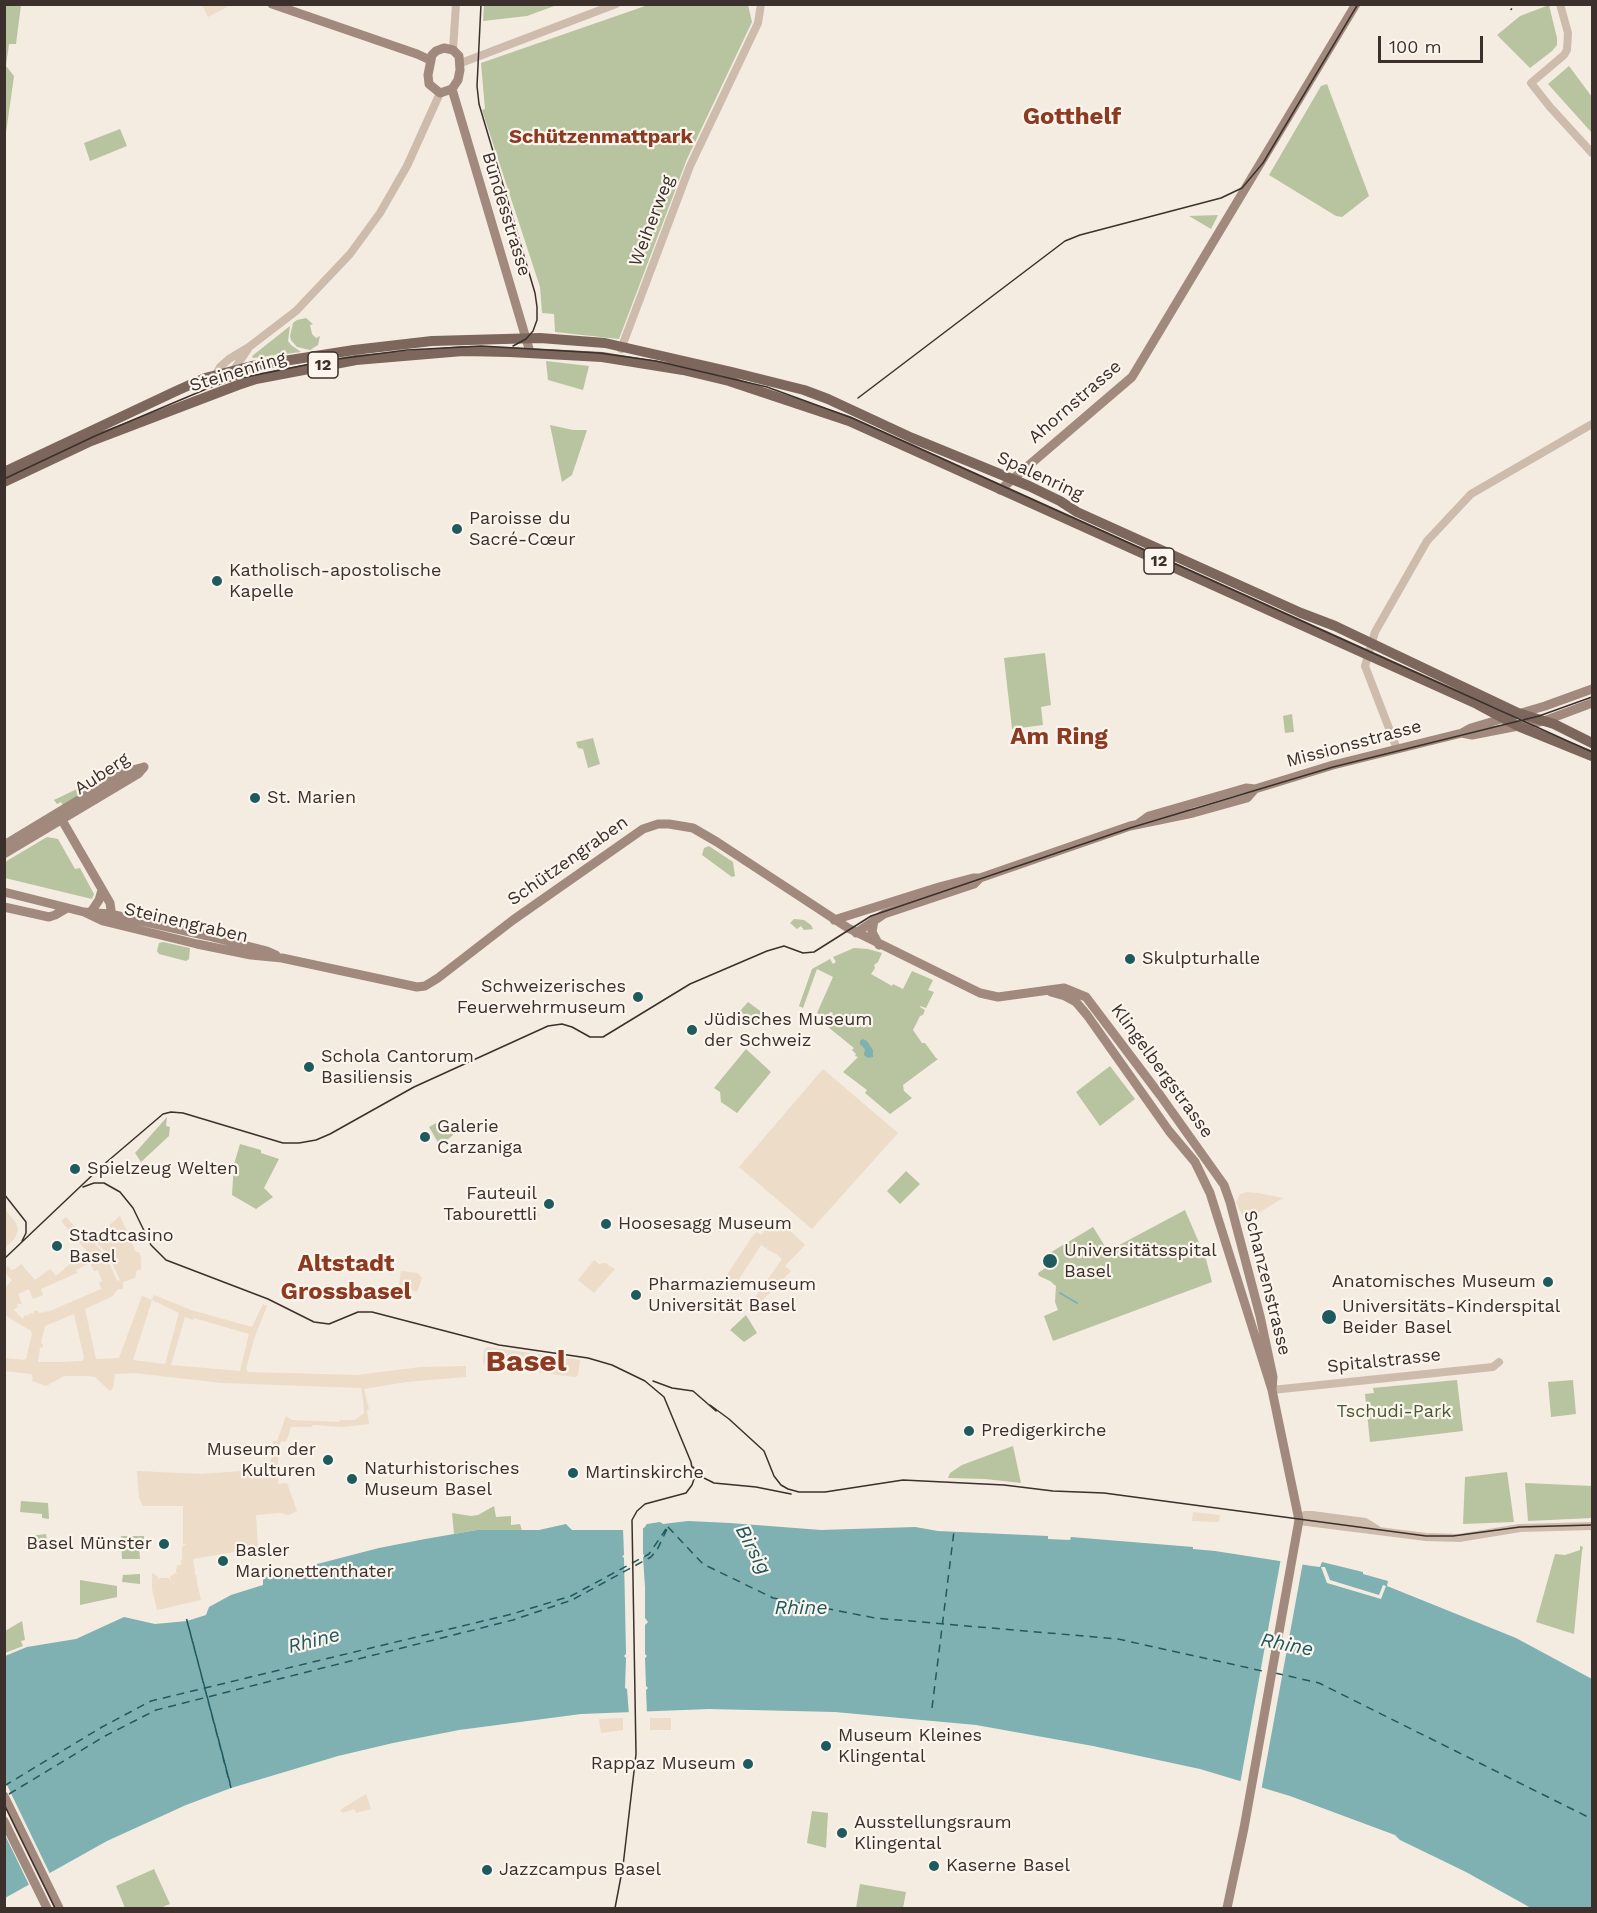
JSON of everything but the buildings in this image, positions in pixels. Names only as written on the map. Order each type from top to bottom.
[{"type":"main road","points":[[272,4],[430,60]]},
{"type":"main road","name":"Ahornstrasse","points":[[1000,490],[1128,382],[1356,4]]},
{"type":"main road","points":[[440,49],[453,50],[459,56],[461,63],[458,80],[452,89],[440,93],[429,84],[430,60],[440,49]]},
{"type":"main road","name":"Bundesstrasse","points":[[452,89],[529,346]]},
{"type":"main road","name":"Spalenring","points":[[529,346],[540,338],[605,344],[684,360],[804,390],[839,403],[912,438],[1060,501],[1077,512],[1371,643],[1518,713]]},
{"type":"main road","name":"Steinenring","points":[[104,431],[174,392],[216,375],[252,366],[404,344],[529,346]]},
{"type":"main road","name":"Spalenring","points":[[529,346],[683,370],[729,381],[849,421],[1504,718]]},
{"type":"main road","name":"Steinenring","points":[[104,431],[238,385],[325,365],[409,354],[529,346]]},
{"type":"main road","name":"12","points":[[4,482],[17,471],[104,431]]},
{"type":"main road","name":"12","points":[[4,472],[17,471]]},
{"type":"main road","name":"Missionsstrasse","points":[[834,920],[973,878],[980,878],[1138,824],[1193,813],[1247,798],[1255,789],[1333,765],[1461,733],[1470,728],[1593,689]]},
{"type":"main road","name":"Missionsstrasse","points":[[1461,733],[1472,735],[1544,721],[1593,703]]},
{"type":"main road","points":[[1485,709],[1488,717],[1485,724]]},
{"type":"main road","name":"12","points":[[1518,713],[1544,721],[1593,743]]},
{"type":"main road","name":"12","points":[[1504,718],[1518,726],[1593,756]]},
{"type":"main road","name":"Auberg","points":[[4,845],[59,816],[138,774],[144,766],[125,772],[59,816],[4,854]]},
{"type":"main road","points":[[59,816],[110,903],[107,917]]},
{"type":"main road","name":"Schützengraben","points":[[443,974],[513,920],[616,847],[643,829],[657,824],[680,825],[702,832],[852,931],[980,993],[998,997],[1049,991]]},
{"type":"main road","name":"Missionsstrasse","points":[[852,931],[884,914],[974,884],[980,878]]},
{"type":"main road","points":[[87,912],[99,900],[102,890]]},
{"type":"main road","name":"Steinengraben","points":[[4,892],[107,917],[220,949],[282,958],[412,987],[425,986],[443,974]]},
{"type":"main road","points":[[4,907],[49,917],[67,908]]},
{"type":"main road","points":[[852,931],[859,911]]},
{"type":"main road","points":[[874,920],[872,932],[879,945]]},
{"type":"main road","name":"Klingelbergstrasse","points":[[1049,991],[1064,988],[1083,994],[1094,1005],[1206,1157],[1224,1185]]},
{"type":"main road","name":"Klingelbergstrasse","points":[[1049,991],[1070,998],[1087,1016],[1157,1114],[1195,1162],[1213,1201]]},
{"type":"main road","name":"Schanzenstrasse","points":[[1224,1185],[1260,1316],[1273,1377],[1272,1390]]},
{"type":"main road","name":"Schanzenstrasse","points":[[1213,1201],[1272,1390],[1299,1521]]},
{"type":"main road","points":[[1227,1908],[1246,1818],[1299,1521]]},
{"type":"main road","points":[[4,1796],[59,1908]]},
{"type":"main road","points":[[4,1821],[47,1908]]},
{"type":"street","points":[[453,50],[456,4]]},
{"type":"street","points":[[461,63],[616,4]]},
{"type":"street","points":[[1560,4],[1568,33],[1567,50],[1531,83],[1593,153]]},
{"type":"street","name":"Weiherweg","points":[[621,349],[690,166],[758,23],[761,6]]},
{"type":"street","points":[[216,375],[220,367],[229,359],[249,347],[296,311],[355,247],[380,213],[407,166],[440,93]]},
{"type":"street","points":[[233,371],[249,347]]},
{"type":"street","points":[[1397,749],[1365,666],[1371,643],[1427,541],[1471,494],[1593,424]]},
{"type":"street","name":"Spitalstrasse","points":[[1272,1390],[1492,1366],[1499,1362]]},
{"type":"street","points":[[1299,1521],[1426,1538],[1454,1538],[1520,1528],[1593,1526]]},
{"type":"green space","points":[[5,4],[21,5],[16,44],[9,44],[6,66],[14,76],[5,140]]},
{"type":"green space","points":[[484,4],[557,5],[527,16],[483,21]]},
{"type":"green space","name":"Schützenmattpark","points":[[648,5],[748,5],[752,22],[687,159],[619,339],[555,332],[554,314],[542,313],[540,287],[482,110],[485,109],[481,63]]},
{"type":"green space","points":[[1549,5],[1557,45],[1530,68],[1497,35],[1520,16]]},
{"type":"green space","points":[[1569,66],[1592,97],[1592,133],[1548,84]]},
{"type":"green space","points":[[1327,84],[1369,196],[1342,217],[1336,216],[1269,175],[1321,86]]},
{"type":"green space","points":[[120,129],[127,146],[90,161],[84,143]]},
{"type":"green space","points":[[1218,215],[1211,229],[1189,216]]},
{"type":"green space","points":[[306,318],[313,324],[310,325],[312,334],[316,338],[320,336],[318,345],[310,350],[297,347],[290,336],[293,323]]},
{"type":"green space","points":[[290,326],[288,341],[301,352],[253,358],[252,356]]},
{"type":"green space","points":[[546,361],[589,366],[583,390],[548,380]]},
{"type":"green space","points":[[550,425],[573,430],[587,430],[572,475],[562,482]]},
{"type":"green space","points":[[1045,653],[1051,705],[1041,707],[1043,725],[1012,729],[1004,658]]},
{"type":"green space","points":[[1292,714],[1294,732],[1285,733],[1283,716]]},
{"type":"green space","points":[[593,738],[600,764],[588,768],[583,749],[578,748],[576,742]]},
{"type":"green space","points":[[135,761],[63,806],[61,802],[57,804],[54,800]]},
{"type":"green space","points":[[47,837],[58,839],[75,869],[80,868],[94,894],[92,899],[5,878],[5,862]]},
{"type":"green space","points":[[709,846],[733,862],[735,876],[732,877],[702,855],[704,848]]},
{"type":"green space","points":[[794,919],[804,920],[813,929],[804,930],[801,926],[797,929],[790,923]]},
{"type":"green space","points":[[159,943],[190,948],[189,959],[186,961],[159,954],[157,951]]},
{"type":"green space","points":[[854,948],[882,953],[871,974],[892,986],[893,984],[903,989],[912,971],[933,980],[928,990],[934,992],[926,1008],[920,1006],[925,1010],[913,1030],[938,1059],[903,1085],[904,1091],[912,1098],[890,1114],[865,1093],[867,1090],[843,1072],[858,1057],[852,1050],[854,1048],[828,1027],[831,1023],[828,1021],[833,1013],[830,1012],[827,1018],[817,1013],[833,977],[817,969],[803,1008],[799,1006],[812,969],[830,959],[833,964],[836,962],[833,957]]},
{"type":"green space","points":[[748,1002],[763,1013],[756,1025],[740,1011]]},
{"type":"green space","points":[[746,1049],[771,1072],[737,1113],[721,1102],[720,1092],[714,1088]]},
{"type":"green space","points":[[1110,1066],[1135,1099],[1100,1126],[1076,1092]]},
{"type":"green space","points":[[167,1117],[166,1126],[170,1127],[169,1136],[141,1162],[135,1153]]},
{"type":"green space","points":[[445,1118],[453,1135],[440,1146],[429,1127]]},
{"type":"green space","points":[[240,1144],[261,1150],[261,1153],[279,1159],[264,1188],[273,1197],[256,1209],[232,1195],[234,1164]]},
{"type":"green space","points":[[906,1171],[920,1184],[900,1204],[887,1191]]},
{"type":"green space","points":[[1185,1210],[1206,1259],[1212,1282],[1053,1341],[1044,1316],[1058,1310],[1055,1302],[1056,1286],[1039,1276],[1038,1273],[1053,1263],[1048,1254],[1093,1227],[1108,1251]]},
{"type":"green space","points":[[746,1315],[757,1333],[744,1342],[730,1330]]},
{"type":"green space","name":"Tschudi-Park","points":[[1457,1380],[1463,1431],[1370,1442],[1365,1394],[1374,1393],[1373,1388]]},
{"type":"green space","points":[[1573,1380],[1576,1414],[1551,1417],[1548,1382]]},
{"type":"green space","points":[[1013,1446],[1021,1483],[948,1478],[950,1473],[962,1465]]},
{"type":"green space","points":[[1507,1472],[1514,1522],[1463,1524],[1465,1477]]},
{"type":"green space","points":[[1525,1483],[1592,1486],[1592,1518],[1528,1521]]},
{"type":"green space","points":[[21,1501],[48,1503],[49,1519],[42,1518],[42,1514],[20,1512]]},
{"type":"green space","points":[[494,1506],[496,1517],[511,1516],[511,1525],[520,1524],[522,1531],[476,1530],[454,1534],[452,1513],[478,1515]]},
{"type":"green space","points":[[46,1534],[48,1549],[29,1550],[30,1536]]},
{"type":"green space","points":[[121,1536],[144,1536],[144,1547],[139,1547],[140,1559],[122,1559]]},
{"type":"green space","points":[[1580,1546],[1583,1547],[1574,1634],[1536,1622],[1555,1554],[1565,1555],[1580,1550]]},
{"type":"green space","points":[[140,1574],[140,1584],[122,1582],[123,1575]]},
{"type":"green space","points":[[80,1580],[117,1586],[117,1597],[80,1605]]},
{"type":"green space","points":[[22,1621],[25,1640],[21,1641],[23,1646],[5,1653],[5,1631]]},
{"type":"green space","points":[[812,1811],[828,1813],[826,1848],[807,1843]]},
{"type":"green space","points":[[154,1869],[170,1904],[160,1908],[125,1908],[116,1886]]},
{"type":"green space","points":[[860,1884],[906,1892],[903,1908],[856,1908]]},
{"type":"shaded area","points":[[202,5],[231,5],[208,17]]},
{"type":"shaded area","points":[[823,1069],[898,1133],[812,1229],[739,1167]]},
{"type":"shaded area","points":[[1247,1192],[1283,1198],[1245,1221],[1236,1202],[1240,1194]]},
{"type":"shaded area","points":[[534,1205],[540,1216],[524,1219],[521,1214]]},
{"type":"shaded area","points":[[5,1209],[16,1223],[18,1230],[15,1238],[5,1248]]},
{"type":"shaded area","points":[[120,1216],[141,1258],[141,1270],[137,1270],[135,1278],[123,1282],[123,1289],[118,1289],[113,1296],[85,1309],[96,1359],[119,1358],[142,1296],[152,1300],[154,1295],[191,1310],[252,1327],[263,1304],[267,1306],[254,1339],[246,1369],[248,1372],[357,1375],[421,1367],[466,1366],[466,1377],[406,1382],[364,1389],[369,1409],[367,1410],[369,1424],[343,1427],[313,1425],[312,1427],[291,1427],[286,1442],[281,1441],[278,1451],[278,1484],[287,1483],[297,1511],[289,1515],[280,1513],[256,1515],[258,1548],[193,1559],[201,1600],[157,1610],[152,1589],[152,1574],[158,1577],[158,1582],[159,1578],[169,1578],[171,1582],[170,1577],[175,1573],[178,1575],[177,1565],[181,1565],[181,1559],[186,1562],[182,1559],[182,1547],[186,1544],[183,1544],[183,1506],[143,1506],[139,1498],[137,1471],[200,1474],[270,1469],[273,1441],[277,1441],[286,1416],[292,1420],[339,1422],[340,1420],[355,1420],[364,1413],[363,1400],[361,1388],[222,1383],[134,1373],[115,1374],[113,1388],[110,1391],[95,1377],[64,1376],[46,1386],[32,1381],[31,1374],[5,1371],[5,1358],[26,1359],[32,1334],[31,1331],[5,1315],[5,1288],[12,1280],[5,1273],[5,1269],[8,1266],[11,1270],[15,1269],[21,1264],[35,1280],[50,1269],[56,1276],[86,1250],[61,1221],[66,1217],[106,1256],[117,1281],[120,1280],[108,1254],[95,1241],[95,1237]],"holes":[[[90,1263],[94,1271],[99,1270],[102,1281],[104,1280],[99,1283],[102,1290],[50,1311],[39,1313],[37,1310],[33,1312],[34,1315],[32,1313],[28,1315],[29,1317],[24,1316],[23,1319],[17,1316],[14,1310],[17,1304],[22,1304],[18,1294],[29,1289],[33,1299],[38,1297],[37,1294],[39,1297],[43,1295],[41,1289],[77,1273],[76,1270]],[[152,1300],[179,1313],[165,1364],[133,1360]],[[74,1314],[84,1358],[82,1361],[38,1362],[40,1348],[43,1347],[41,1343],[45,1326]],[[185,1317],[249,1334],[240,1371],[171,1365]]]},
{"type":"shaded area","points":[[777,1218],[805,1245],[785,1266],[791,1271],[753,1310],[749,1306],[782,1259],[776,1254],[777,1252],[775,1254],[767,1249],[768,1246],[766,1248],[761,1245],[732,1290],[723,1281],[752,1237],[757,1232],[761,1235]]},
{"type":"shaded area","points":[[594,1260],[615,1269],[594,1293],[578,1280]]},
{"type":"shaded area","points":[[401,1271],[418,1273],[422,1278],[417,1292],[399,1285]]},
{"type":"shaded area","points":[[487,1347],[580,1360],[578,1375],[575,1377],[485,1365],[484,1350]]},
{"type":"shaded area","points":[[1193,1512],[1220,1515],[1219,1522],[1192,1521]]},
{"type":"shaded area","points":[[623,1718],[623,1730],[601,1733],[599,1719]]},
{"type":"shaded area","points":[[650,1718],[671,1718],[671,1730],[650,1730]]},
{"type":"shaded area","points":[[366,1794],[371,1809],[356,1813],[354,1809],[343,1813],[340,1810]]},
{"type":"water","points":[[863,1039],[873,1050],[873,1057],[868,1058],[864,1055],[865,1049],[860,1044]]},
{"type":"water","points":[[688,1521],[821,1530],[915,1527],[938,1531],[1048,1536],[1048,1539],[1070,1540],[1071,1537],[1193,1547],[1193,1549],[1320,1567],[1322,1562],[1388,1581],[1387,1586],[1516,1638],[1592,1679],[1592,1908],[1531,1908],[1466,1872],[1400,1840],[1395,1835],[1290,1796],[1200,1769],[1093,1746],[976,1725],[835,1712],[709,1709],[581,1714],[459,1730],[338,1756],[231,1788],[186,1805],[107,1841],[5,1898],[5,1656],[27,1647],[76,1639],[124,1617],[155,1624],[187,1621],[206,1615],[209,1607],[231,1595],[263,1585],[263,1578],[379,1548],[477,1530],[539,1530],[566,1524],[572,1530],[622,1530],[644,1528],[647,1524],[660,1522],[663,1524]]},
{"type":"pier","points":[[623,1528],[643,1528],[645,1618],[648,1622],[645,1625],[647,1714],[629,1715],[627,1689],[625,1688]]},
{"type":"pier","points":[[1281,1558],[1303,1562],[1261,1791],[1240,1784]]},
{"type":"pier","points":[[1321,1567],[1325,1567],[1330,1580],[1379,1595],[1383,1585],[1386,1586],[1381,1599],[1327,1583]]},
{"type":"pier","points":[[5,1781],[51,1876],[30,1887],[5,1835]]},
{"type":"waterway","points":[[1060,1293],[1077,1303]]},
{"type":"ferry route","points":[[668,1527],[703,1564],[773,1598],[875,1618],[1118,1639],[1267,1672]]},
{"type":"ferry route","points":[[9,1794],[105,1736],[156,1710],[513,1620],[572,1600],[651,1557],[668,1527]]},
{"type":"ferry route","points":[[4,1786],[102,1727],[151,1701],[512,1614],[571,1596],[649,1554],[666,1529]]},
{"type":"ferry route","points":[[932,1708],[954,1531]]},
{"type":"ferry route","points":[[189,1628],[230,1783],[186,1617],[231,1788]]},
{"type":"ferry route","points":[[1275,1673],[1319,1683],[1592,1819]]},
{"type":"tram line","points":[[481,4],[477,86],[479,104],[535,293],[537,307],[537,320],[533,331],[526,339],[513,346]]},
{"type":"tram line","points":[[858,398],[1065,241],[1221,198],[1242,188],[1263,163],[1358,4]]},
{"type":"tram line","points":[[4,479],[95,436],[211,387],[236,379],[330,360],[407,350],[481,346],[599,353],[656,361],[767,387],[852,418],[1592,752]]},
{"type":"tram line","points":[[4,1259],[102,1166],[163,1114],[183,1113],[283,1143],[316,1140],[414,1087],[548,1026],[562,1024],[590,1037],[603,1037],[690,984],[767,951],[784,946],[803,953],[814,952],[871,916],[1130,828],[1333,767],[1539,716],[1592,697]]},
{"type":"tram line","points":[[83,1187],[94,1183],[104,1183],[120,1192],[133,1208],[151,1245],[166,1260],[268,1299],[314,1322],[329,1324],[358,1312],[372,1312],[499,1345],[588,1358],[612,1365],[645,1381],[664,1397],[691,1462],[694,1479],[686,1493],[645,1504],[632,1520],[636,1754],[623,1866],[615,1908]]},
{"type":"tram line","points":[[4,1194],[26,1222],[26,1233],[22,1241]]},
{"type":"tram line","points":[[653,1381],[672,1388],[693,1391],[716,1411]]},
{"type":"tram line","points":[[710,1405],[764,1451],[774,1476],[781,1485],[799,1492],[825,1492],[903,1480],[1004,1485],[1053,1491],[1104,1493],[1426,1536],[1453,1536],[1520,1527],[1592,1525]]},
{"type":"tram line","points":[[693,1467],[700,1476],[714,1483],[756,1487],[791,1494]]},
{"type":"tram line","points":[[4,1804],[55,1908]]},
{"type":"railway","points":[[1507,4],[1512,10]]},
{"type":"place","name":"Paroisse du Sacré-Cœur","points":[[457,529]]},
{"type":"place","name":"Katholisch-apostolische Kapelle","points":[[217,581]]},
{"type":"place","name":"St. Marien","points":[[255,798]]},
{"type":"place","name":"Skulpturhalle","points":[[1130,959]]},
{"type":"place","name":"Schweizerisches Feuerwehrmuseum","points":[[638,997]]},
{"type":"place","name":"Jüdisches Museum der Schweiz","points":[[692,1030]]},
{"type":"place","name":"Schola Cantorum Basiliensis","points":[[309,1067]]},
{"type":"place","name":"Galerie Carzaniga","points":[[425,1137]]},
{"type":"place","name":"Spielzeug Welten","points":[[75,1169]]},
{"type":"place","name":"Fauteuil Tabourettli","points":[[549,1204]]},
{"type":"place","name":"Hoosesagg Museum","points":[[606,1224]]},
{"type":"place","name":"Stadtcasino Basel","points":[[57,1246]]},
{"type":"place","name":"Universitätsspital Basel","points":[[1050,1261]]},
{"type":"place","name":"Anatomisches Museum","points":[[1548,1282]]},
{"type":"place","name":"Pharmaziemuseum Universität Basel","points":[[636,1295]]},
{"type":"place","name":"Universitäts-Kinderspital Beider Basel","points":[[1329,1317]]},
{"type":"place","name":"Predigerkirche","points":[[969,1431]]},
{"type":"place","name":"Museum der Kulturen","points":[[328,1460]]},
{"type":"place","name":"Martinskirche","points":[[573,1473]]},
{"type":"place","name":"Naturhistorisches Museum Basel","points":[[352,1479]]},
{"type":"place","name":"Basel Münster","points":[[164,1544]]},
{"type":"place","name":"Basler Marionettenthater","points":[[223,1561]]},
{"type":"place","name":"Museum Kleines Klingental","points":[[826,1746]]},
{"type":"place","name":"Rappaz Museum","points":[[748,1764]]},
{"type":"place","name":"Ausstellungsraum Klingental","points":[[842,1833]]},
{"type":"place","name":"Kaserne Basel","points":[[934,1866]]},
{"type":"place","name":"Jazzcampus Basel","points":[[487,1870]]},
{"type":"district","name":"Gotthelf","points":[[1072,117]]},
{"type":"district","name":"Schützenmattpark","points":[[601,137]]},
{"type":"district","name":"Am Ring","points":[[1059,737]]},
{"type":"district","name":"Altstadt Grossbasel","points":[[346,1278]]},
{"type":"district","name":"Basel","points":[[526,1362]]},
{"type":"water label","name":"Birsig","points":[[753,1550]]},
{"type":"water label","name":"Rhine","points":[[801,1608]]},
{"type":"water label","name":"Rhine","points":[[314,1641]]},
{"type":"water label","name":"Rhine","points":[[1287,1645]]}]
